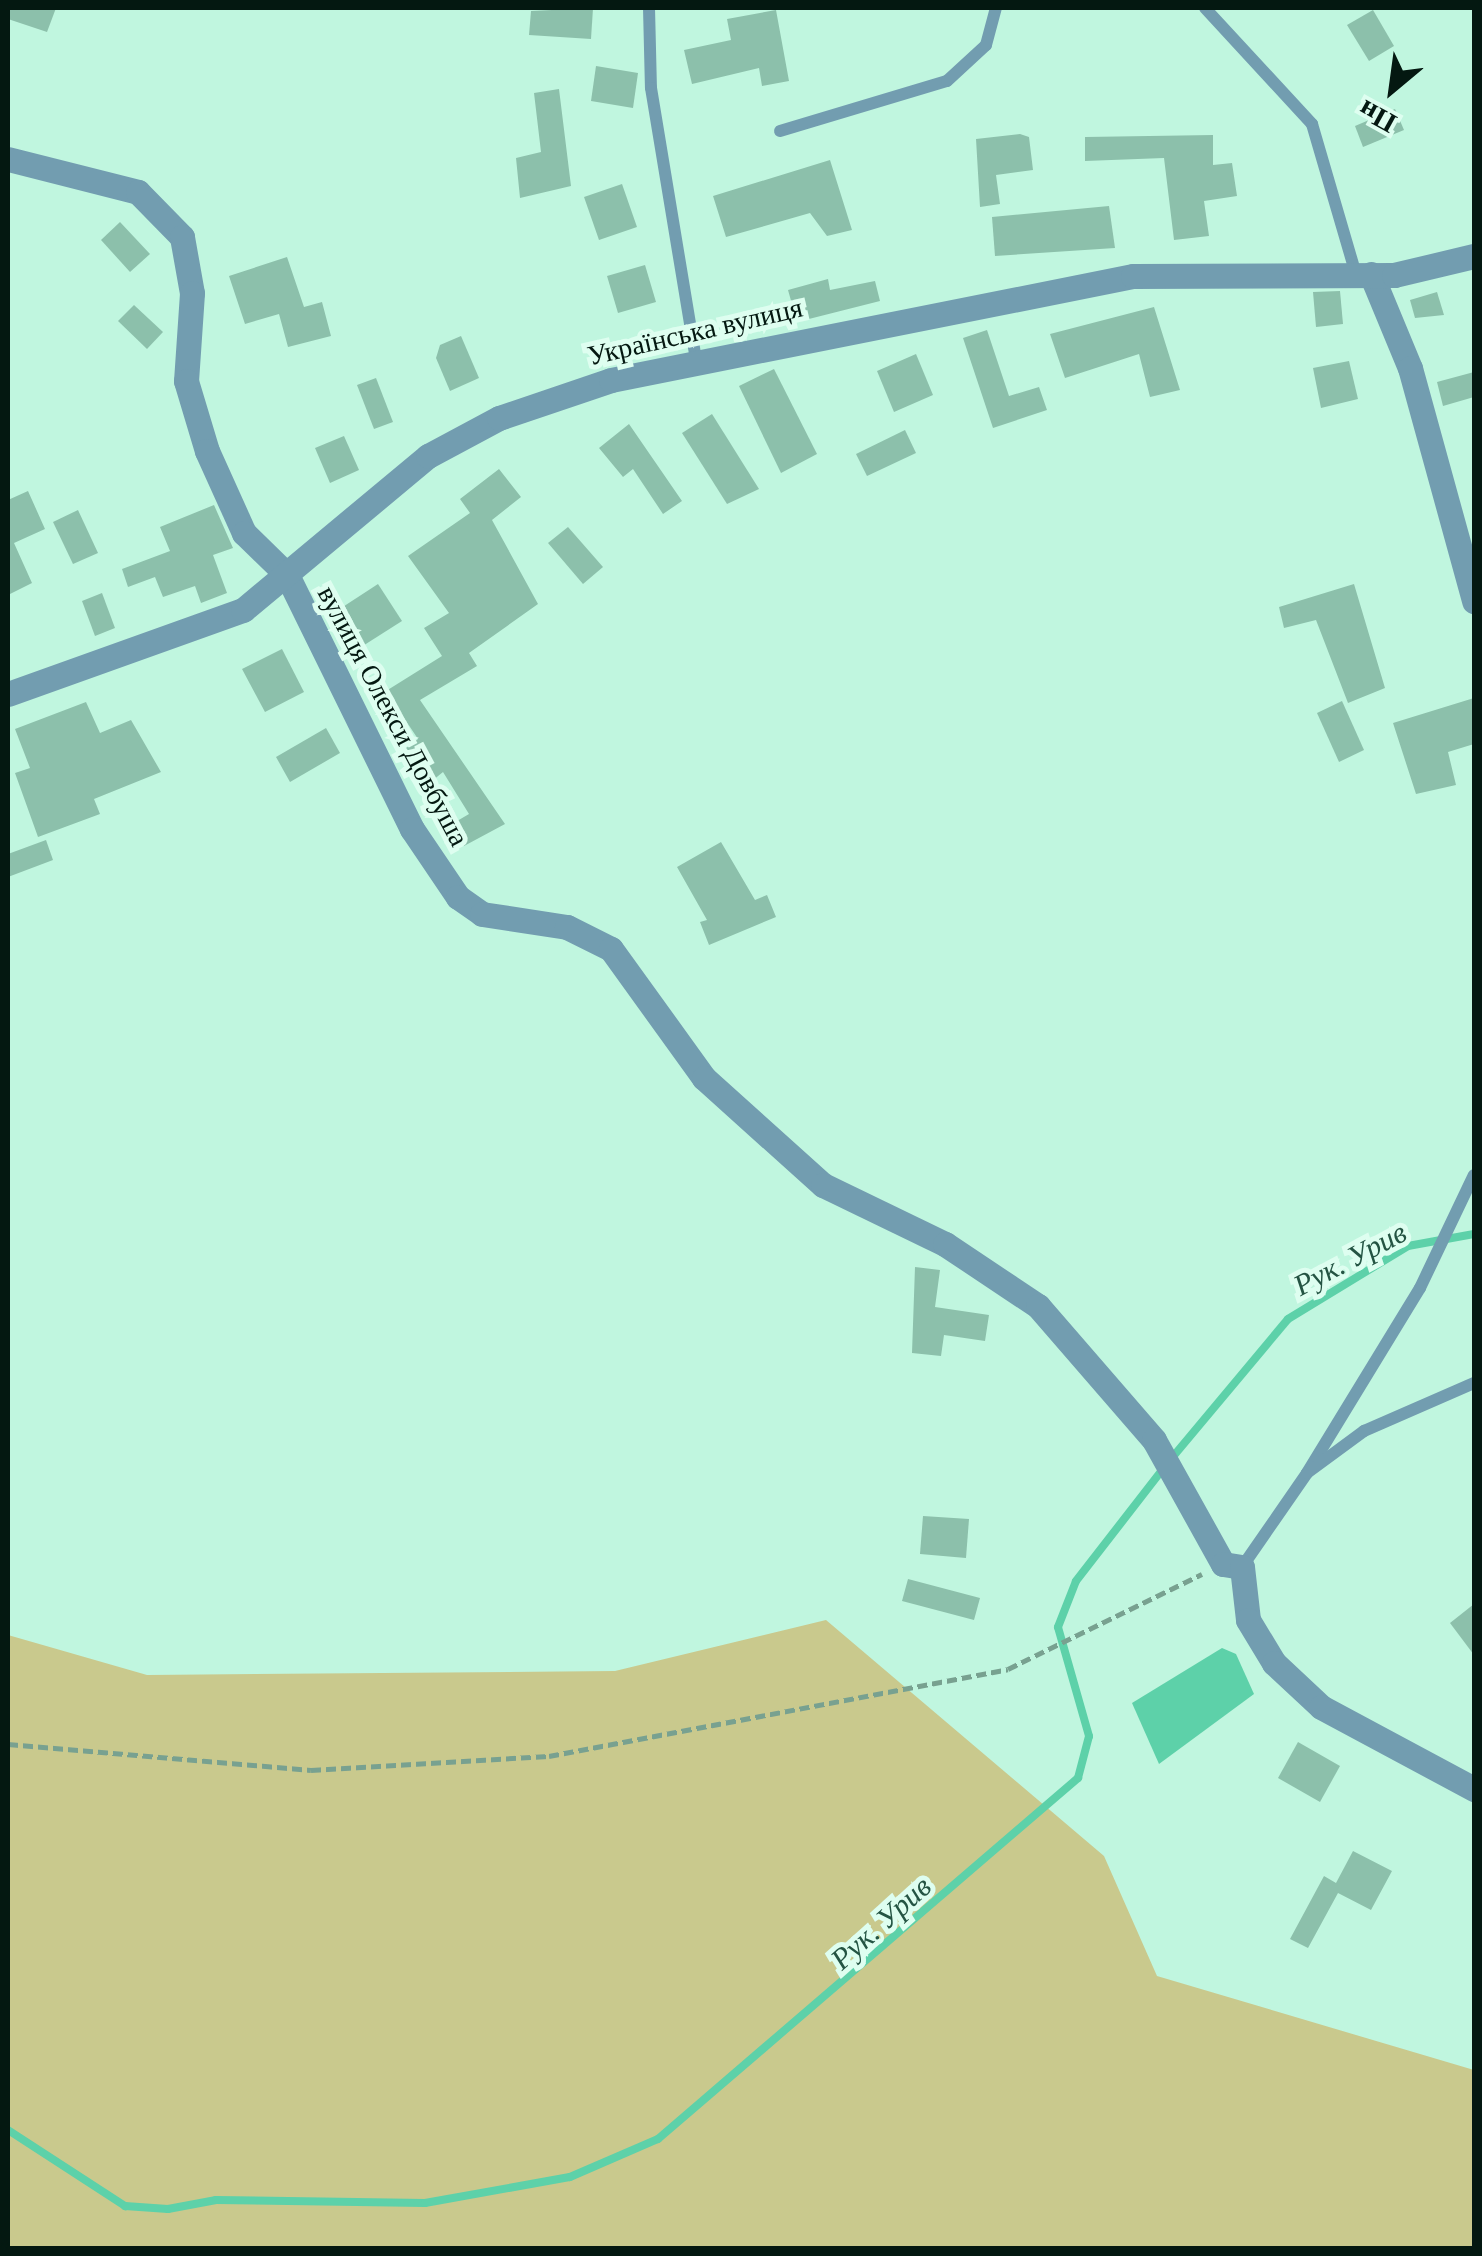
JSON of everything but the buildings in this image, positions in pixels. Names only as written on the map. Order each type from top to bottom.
[{"type":"street","name":"вулиця Олекси Довбуша","points":[[8,159],[138,192],[182,237],[192,293],[186,381],[207,451],[244,532],[287,574],[412,828],[458,897],[482,914],[567,927],[612,949],[704,1078],[757,1126],[863,1212],[944,1244],[1038,1306],[1154,1440],[1232,1566]]},
{"type":"street","name":"Українська вулиця","points":[[8,694],[243,610],[428,456],[485,425],[696,359],[1133,276],[1364,274],[1474,256]]},
{"type":"street","points":[[1364,274],[1410,368],[1474,602]]},
{"type":"street","points":[[1232,1566],[1248,1620],[1286,1674],[1321,1707],[1474,1789]]},
{"type":"lane","points":[[649,8],[651,88],[696,359]]},
{"type":"lane","points":[[780,131],[948,82],[986,45],[996,8]]},
{"type":"lane","points":[[1205,8],[1312,124],[1364,274]]},
{"type":"lane","points":[[1232,1566],[1307,1473],[1435,1258],[1446,1224],[1474,1175]]},
{"type":"lane","points":[[1307,1473],[1364,1431],[1474,1383]]},
{"type":"path","points":[[8,1744],[312,1770],[549,1756],[1008,1669],[1232,1566]]},
{"type":"shaded area","points":[[826,1620],[1104,1856],[1157,1976],[1474,2070],[1474,2248],[8,2248],[8,1635],[147,1675],[615,1671]]},
{"type":"shaded area","points":[[1222,1648],[1236,1654],[1254,1694],[1159,1764],[1132,1703]]},
{"type":"waterway","points":[[1171,1459],[1288,1319],[1408,1246],[1474,1234]]},
{"type":"waterway","name":"Рук. Урив","points":[[8,2130],[125,2206],[168,2209],[216,2200],[425,2203],[570,2177],[658,2139],[1078,1778],[1089,1736],[1058,1627],[1076,1581],[1162,1470]]}]
